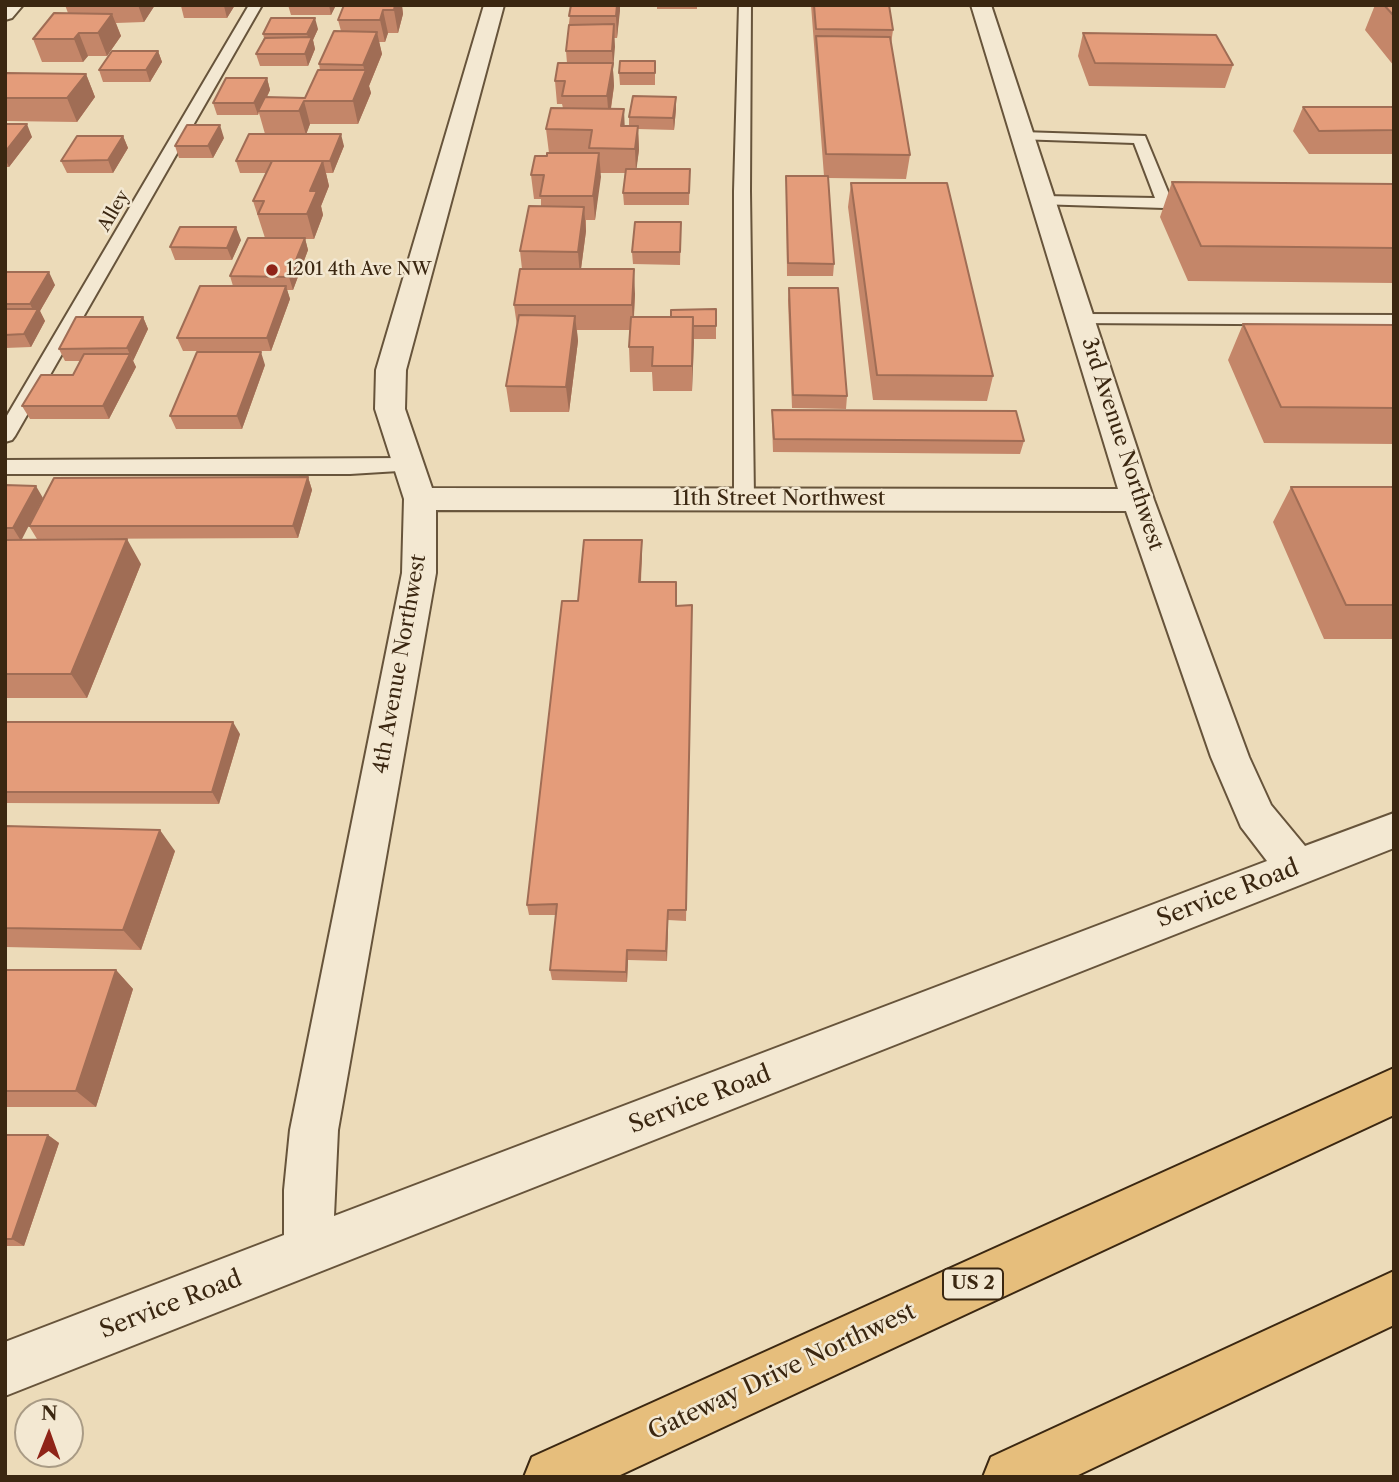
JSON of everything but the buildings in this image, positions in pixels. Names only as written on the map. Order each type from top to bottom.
[{"type":"highway","name":"Gateway Drive Northwest","points":[[552,1477],[1394,1091]]},
{"type":"highway","points":[[1011,1477],[1394,1297]]},
{"type":"street","points":[[5,15],[13,5]]},
{"type":"street","name":"4th Avenue Northwest","points":[[311,1251],[308,1181],[314,1130],[419,573],[414,482],[390,409],[391,370],[494,5]]},
{"type":"street","name":"3rd Avenue Northwest","points":[[981,5],[1138,500],[1243,789],[1255,815],[1297,867]]},
{"type":"street","name":"11th Street Northwest","points":[[414,482],[744,498],[1138,500]]},
{"type":"street","name":"Service Road","points":[[5,1369],[1394,830]]},
{"type":"lane","name":"Alley","points":[[5,436],[256,5]]},
{"type":"lane","points":[[744,498],[742,191],[745,5]]},
{"type":"lane","points":[[1022,136],[1140,139],[1165,204]]},
{"type":"lane","points":[[1043,201],[1219,204]]},
{"type":"lane","points":[[1081,319],[1394,320]]},
{"type":"lane","points":[[5,467],[350,467],[414,482]]},
{"type":"place","name":"1201 4th Ave NW","points":[[272,270]]}]
